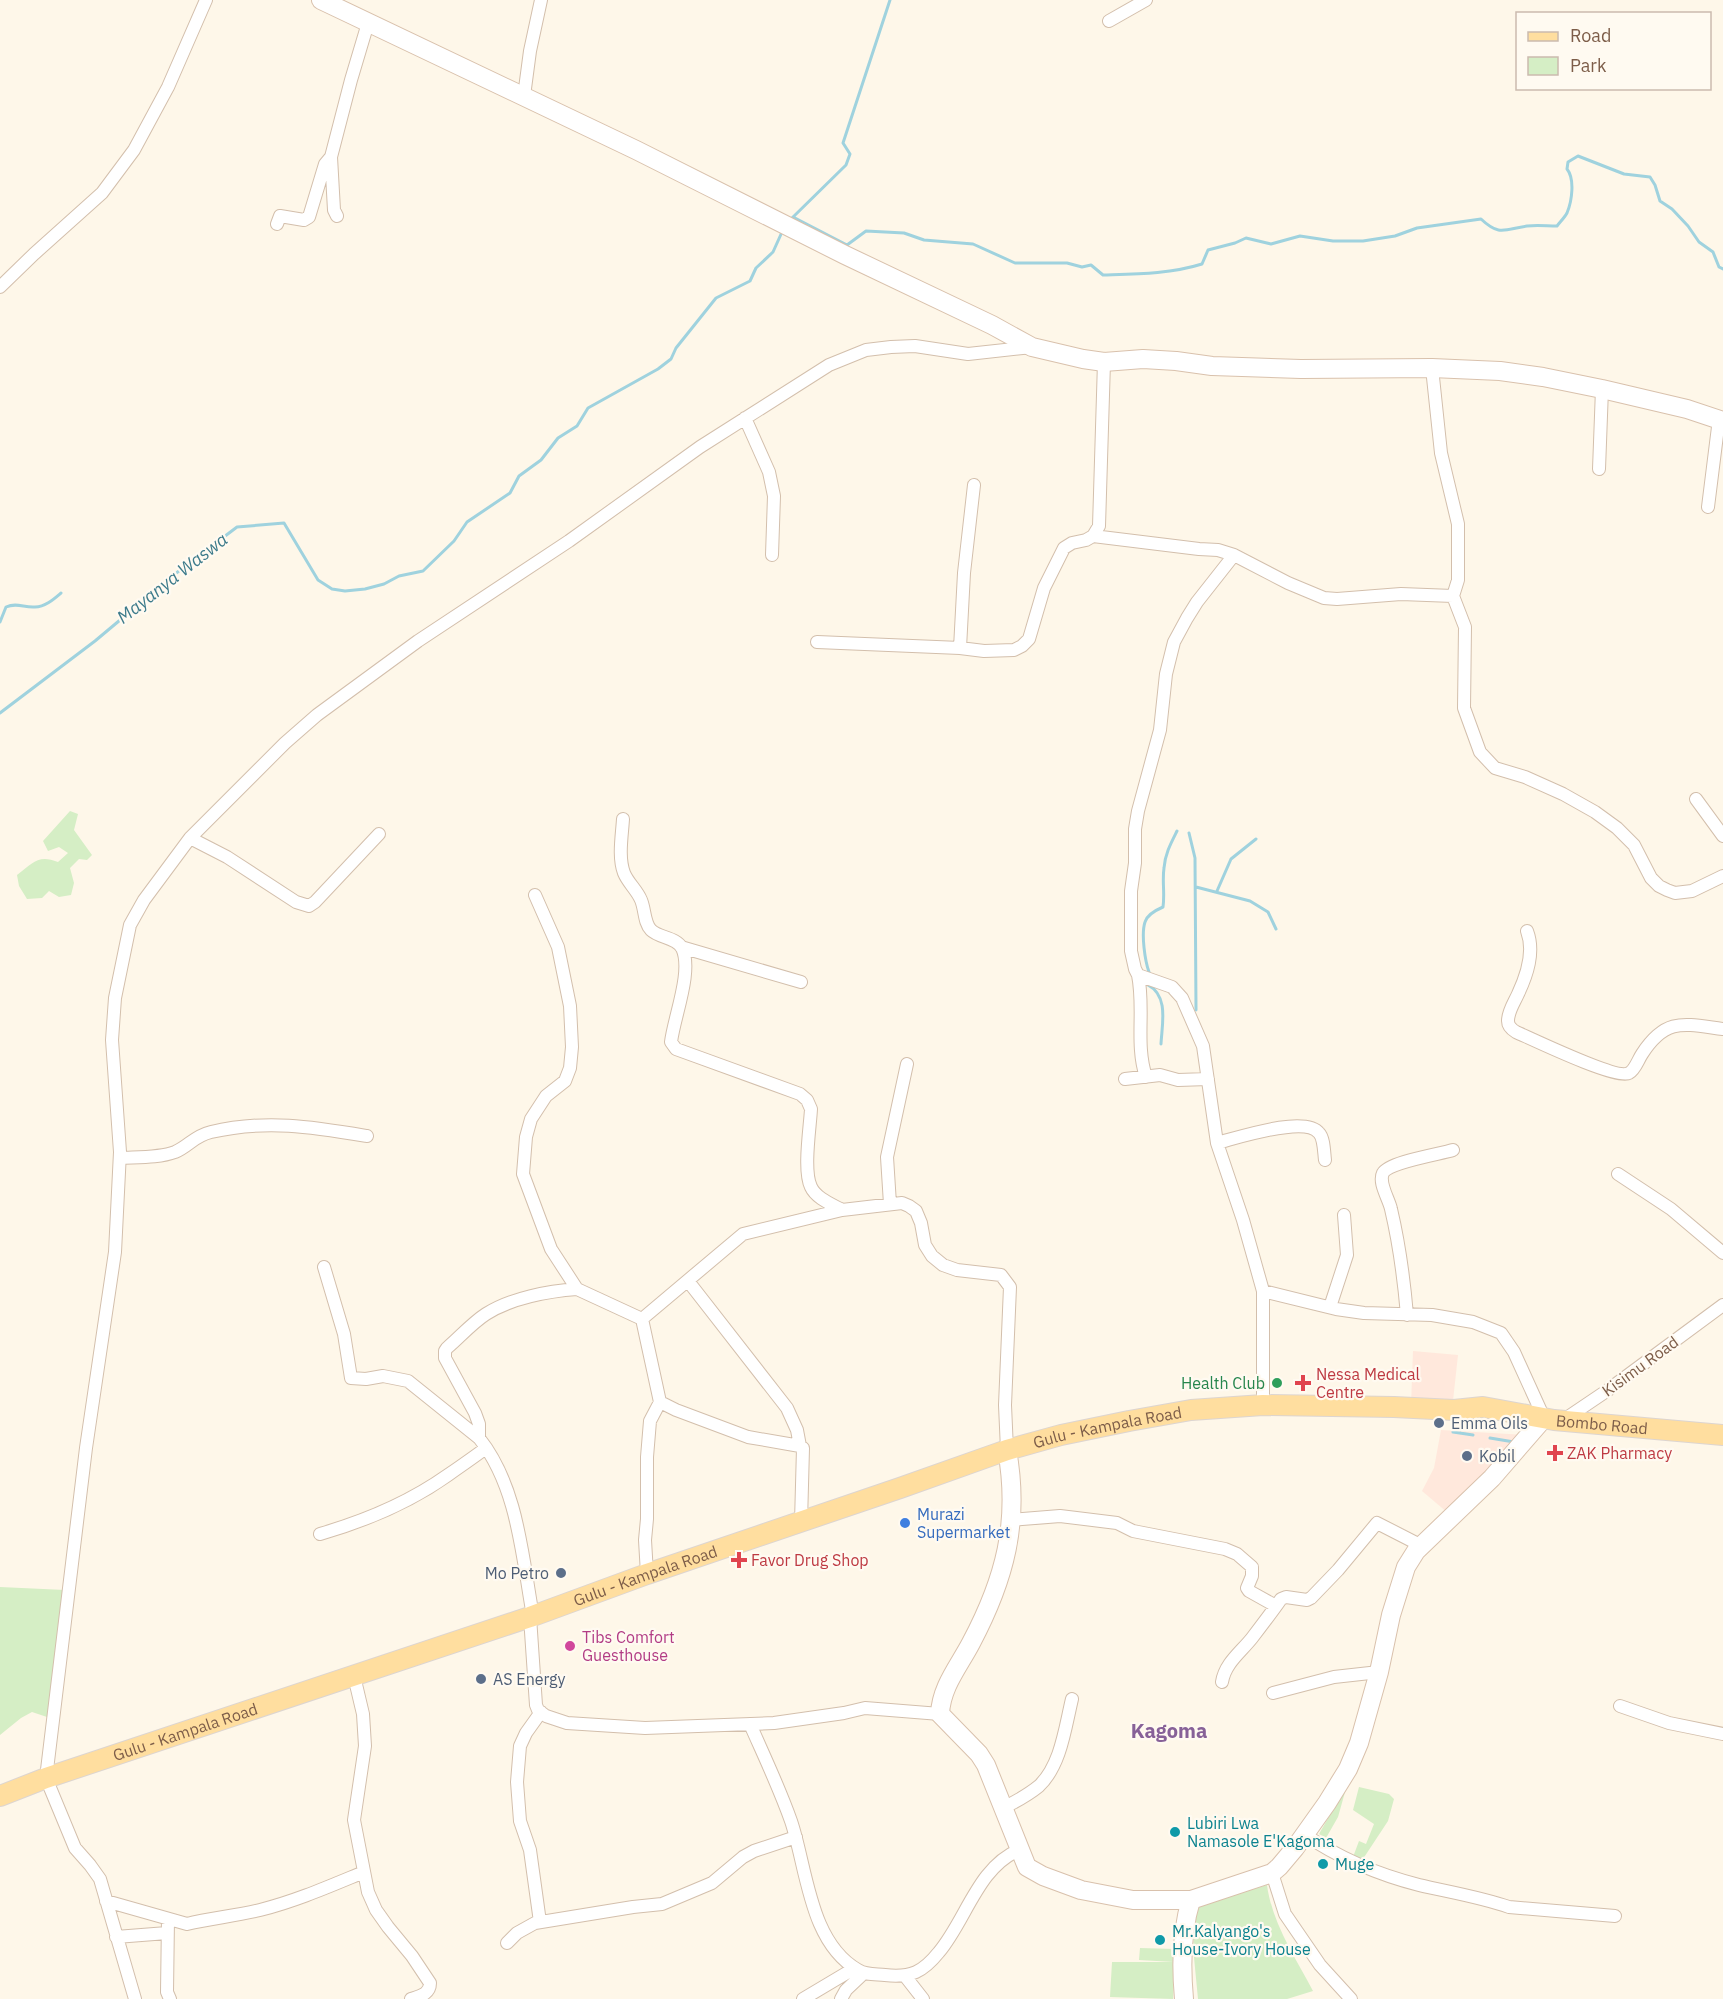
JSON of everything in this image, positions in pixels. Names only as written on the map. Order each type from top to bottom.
[{"type":"main road","name":"Gulu - Kampala Road","points":[[0,1796],[46,1778],[531,1617],[647,1574],[1007,1450],[1061,1435],[1191,1410],[1263,1405],[1454,1410],[1483,1407]]},
{"type":"main road","name":"Bombo Road","points":[[1483,1407],[1549,1419],[1723,1435]]},
{"type":"street","points":[[0,287],[102,193],[134,150],[168,87],[206,0]]},
{"type":"street","points":[[321,0],[524,96],[992,325],[1032,347],[1104,362],[1143,359],[1212,366],[1301,369],[1432,368],[1500,371],[1602,389],[1687,409],[1721,420],[1708,507]]},
{"type":"street","points":[[524,96],[530,51],[541,0]]},
{"type":"street","points":[[1109,21],[1146,0]]},
{"type":"street","points":[[337,216],[334,210],[331,157],[368,23]]},
{"type":"street","points":[[277,224],[280,216],[304,220],[309,218],[325,164],[331,157]]},
{"type":"street","points":[[135,1999],[100,1880],[90,1864],[75,1848],[46,1778],[86,1448],[115,1252],[120,1158],[112,1040],[115,998],[130,925],[144,900],[190,838],[285,743],[317,715],[418,641],[569,541],[700,447],[745,418],[829,365],[866,350],[915,346],[968,354],[1032,347]]},
{"type":"street","points":[[1094,536],[1099,526],[1104,362]]},
{"type":"street","points":[[1432,368],[1441,453],[1458,524],[1458,580],[1453,596],[1465,627],[1464,708],[1476,744],[1485,759],[1495,768],[1525,777],[1563,794],[1595,812],[1617,828],[1634,845],[1652,878],[1659,886],[1676,893],[1692,891],[1723,876]]},
{"type":"street","points":[[1599,469],[1602,389]]},
{"type":"street","points":[[745,418],[769,472],[774,496],[772,555]]},
{"type":"street","points":[[960,648],[963,581],[974,485]]},
{"type":"street","points":[[817,642],[984,651],[1014,650],[1029,639],[1044,588],[1064,548],[1094,536],[1218,550],[1234,555],[1288,583],[1324,598],[1401,594],[1453,596]]},
{"type":"street","points":[[1146,1077],[1141,1062],[1141,989],[1131,951],[1131,891],[1138,811],[1160,730],[1166,674],[1174,642],[1197,602],[1234,555]]},
{"type":"street","points":[[1696,800],[1723,836]]},
{"type":"street","points":[[623,819],[621,863],[624,874],[642,901],[647,926],[654,933],[681,947],[801,982]]},
{"type":"street","points":[[190,838],[227,857],[296,902],[309,906],[379,834]]},
{"type":"street","points":[[535,895],[558,946],[570,1006],[572,1047],[570,1068],[565,1081],[546,1096],[531,1119],[526,1137],[523,1174],[551,1250],[578,1289]]},
{"type":"street","points":[[1527,931],[1531,947],[1527,971],[1508,1019],[1510,1028],[1516,1032],[1604,1070],[1625,1074],[1634,1068],[1653,1040],[1672,1026],[1689,1025],[1723,1029]]},
{"type":"street","points":[[681,947],[685,975],[671,1042],[676,1049],[800,1094],[807,1100],[811,1109],[808,1176],[811,1188],[824,1200],[842,1210]]},
{"type":"street","points":[[1138,975],[1172,987],[1182,998],[1203,1046],[1217,1143],[1243,1220],[1263,1291],[1263,1405]]},
{"type":"street","points":[[890,1204],[887,1157],[907,1064]]},
{"type":"street","points":[[1125,1079],[1160,1075],[1178,1080],[1208,1079]]},
{"type":"street","points":[[120,1158],[165,1154],[176,1151],[197,1136],[233,1127],[259,1124],[315,1128],[367,1136]]},
{"type":"street","points":[[1217,1143],[1267,1131],[1307,1126],[1321,1134],[1325,1160]]},
{"type":"street","points":[[1407,1315],[1404,1278],[1391,1208],[1382,1184],[1382,1176],[1386,1170],[1395,1165],[1453,1150]]},
{"type":"street","points":[[1618,1174],[1671,1209],[1723,1253]]},
{"type":"street","points":[[642,1319],[743,1234],[842,1210],[890,1204],[902,1203],[916,1211],[925,1245],[932,1256],[943,1265],[957,1270],[1001,1275],[1010,1287],[1005,1405],[1007,1450],[1012,1480],[1007,1554],[999,1582],[971,1643],[942,1697],[940,1714]]},
{"type":"street","points":[[1330,1307],[1347,1255],[1344,1215]]},
{"type":"street","points":[[324,1267],[344,1334],[351,1378],[366,1379],[383,1376],[408,1381],[483,1443]]},
{"type":"street","points":[[688,1281],[787,1408],[804,1452],[801,1522]]},
{"type":"street","points":[[642,1319],[578,1289],[553,1291],[515,1301],[487,1313],[445,1351],[446,1358],[479,1424],[483,1443],[503,1479],[514,1512],[531,1617],[536,1705],[541,1713],[554,1720],[567,1723],[645,1728],[774,1723],[865,1708],[940,1714],[979,1754],[991,1776],[1027,1867],[1081,1890],[1133,1900],[1191,1900],[1272,1873],[1287,1860],[1348,1769],[1359,1743],[1379,1672],[1391,1615],[1406,1567],[1422,1546],[1549,1419],[1514,1352],[1501,1333],[1473,1322],[1432,1315],[1364,1313],[1263,1291]]},
{"type":"street","name":"Kisimu Road","points":[[1549,1419],[1568,1417],[1723,1305]]},
{"type":"street","points":[[642,1319],[660,1402],[650,1421],[647,1457],[645,1540],[647,1574]]},
{"type":"street","points":[[660,1402],[748,1437],[800,1446]]},
{"type":"street","points":[[320,1534],[385,1511],[442,1479],[483,1443]]},
{"type":"street","points":[[1011,1520],[1060,1516],[1116,1523],[1133,1531],[1225,1549],[1237,1554],[1251,1567],[1252,1576],[1247,1588],[1249,1591],[1276,1606]]},
{"type":"street","points":[[1222,1682],[1234,1657],[1281,1599],[1286,1597],[1307,1600],[1311,1598],[1377,1523],[1422,1546]]},
{"type":"street","points":[[1273,1693],[1334,1677],[1379,1672]]},
{"type":"street","points":[[354,1676],[363,1714],[364,1738],[354,1821],[368,1892],[376,1911],[412,1956],[430,1983],[425,1994],[411,1999]]},
{"type":"street","points":[[1003,1808],[1029,1793],[1051,1771],[1060,1747],[1072,1700]]},
{"type":"street","points":[[1620,1706],[1669,1723],[1723,1734]]},
{"type":"street","points":[[540,1922],[530,1850],[520,1821],[517,1782],[520,1746],[526,1733],[541,1713]]},
{"type":"street","points":[[750,1724],[776,1779],[796,1837],[818,1921],[829,1941],[842,1957],[859,1970],[905,1976],[919,1971],[941,1950],[993,1869],[1007,1855],[1019,1850]]},
{"type":"street","points":[[1304,1834],[1321,1846],[1371,1869],[1415,1884],[1495,1902],[1509,1908],[1615,1916]]},
{"type":"street","points":[[507,1942],[526,1926],[540,1922],[662,1904],[711,1883],[748,1854],[796,1837]]},
{"type":"street","points":[[106,1901],[187,1924],[197,1920],[259,1910],[298,1898],[364,1872]]},
{"type":"street","points":[[1272,1873],[1285,1914],[1295,1930],[1320,1965],[1351,1999]]},
{"type":"street","points":[[1184,1999],[1183,1936],[1185,1918],[1191,1900]]},
{"type":"street","points":[[168,1918],[167,1992],[170,1999]]},
{"type":"street","points":[[116,1937],[167,1934]]},
{"type":"street","points":[[803,1999],[859,1970]]},
{"type":"street","points":[[842,1999],[859,1970]]},
{"type":"street","points":[[905,1976],[922,1999]]},
{"type":"shaded area","points":[[1413,1351],[1458,1355],[1452,1410],[1411,1405]]},
{"type":"shaded area","points":[[1441,1430],[1527,1435],[1448,1513],[1422,1491],[1434,1468]]},
{"type":"green space","points":[[70,811],[78,814],[74,830],[92,855],[87,860],[79,859],[70,868],[74,883],[71,895],[59,897],[49,891],[42,898],[27,899],[19,886],[17,875],[40,859],[58,862],[68,853],[59,847],[48,851],[43,841]]},
{"type":"green space","points":[[0,1587],[65,1590],[50,1718],[32,1712],[0,1735]]},
{"type":"green space","points":[[1347,1785],[1338,1817],[1326,1838],[1319,1834]]},
{"type":"green space","points":[[1359,1787],[1389,1794],[1394,1799],[1388,1821],[1361,1862],[1353,1857],[1359,1841],[1366,1844],[1374,1824],[1353,1810]]},
{"type":"green space","points":[[1267,1885],[1279,1926],[1313,1991],[1287,1999],[1198,1999],[1193,1947],[1196,1910],[1200,1905]]},
{"type":"green space","points":[[1140,1948],[1175,1949],[1174,1962],[1139,1960]]},
{"type":"green space","points":[[1112,1962],[1175,1962],[1173,1999],[1110,1997]]},
{"type":"waterway","name":"Mayanya Waswa","points":[[791,219],[846,165],[850,154],[843,143],[890,0]]},
{"type":"waterway","name":"Mayanya Waswa","points":[[793,217],[847,245],[866,231],[904,233],[924,240],[973,244],[1015,263],[1067,263],[1082,267],[1091,265],[1103,275],[1153,273],[1202,264],[1208,250],[1246,238],[1271,244],[1300,236],[1333,241],[1363,241],[1395,236],[1417,228],[1481,219],[1498,230],[1527,226],[1557,226],[1567,213],[1570,202],[1572,184],[1567,169],[1568,162],[1578,156],[1624,174],[1650,177],[1660,201],[1672,209],[1699,242],[1713,252],[1719,267],[1723,269]]},
{"type":"waterway","name":"Mayanya Waswa","points":[[0,713],[95,641],[175,574],[237,527],[284,523],[318,580],[332,589],[345,591],[365,589],[384,584],[399,576],[423,571],[454,541],[467,522],[510,493],[519,476],[541,460],[558,438],[577,426],[588,408],[658,369],[671,359],[676,348],[716,298],[750,281],[756,268],[773,252],[782,232]]},
{"type":"waterway","points":[[0,622],[6,607],[14,605],[39,607],[61,593]]},
{"type":"waterway","points":[[1148,975],[1143,933],[1145,922],[1155,911],[1163,907],[1165,863],[1177,831]]},
{"type":"waterway","points":[[1189,833],[1195,858],[1196,1010]]},
{"type":"waterway","points":[[1217,891],[1231,859],[1256,839]]},
{"type":"waterway","points":[[1196,887],[1250,901],[1268,912],[1276,929]]},
{"type":"waterway","points":[[1148,985],[1155,990],[1162,1003],[1161,1044]]},
{"type":"waterway","points":[[1453,1432],[1473,1435]]},
{"type":"waterway","points":[[1490,1438],[1514,1442]]},
{"type":"place","name":"Health Club","points":[[1277,1383]]},
{"type":"place","name":"Nessa Medical Centre","points":[[1303,1383]]},
{"type":"place","name":"Emma Oils","points":[[1439,1423]]},
{"type":"place","name":"ZAK Pharmacy","points":[[1555,1453]]},
{"type":"place","name":"Kobil","points":[[1467,1456]]},
{"type":"place","name":"Murazi Supermarket","points":[[905,1523]]},
{"type":"place","name":"Favor Drug Shop","points":[[739,1560]]},
{"type":"place","name":"Mo Petro","points":[[561,1573]]},
{"type":"place","name":"Tibs Comfort Guesthouse","points":[[570,1646]]},
{"type":"place","name":"AS Energy","points":[[481,1679]]},
{"type":"place","name":"Lubiri Lwa Namasole E'Kagoma","points":[[1175,1832]]},
{"type":"place","name":"Muge","points":[[1323,1864]]},
{"type":"place","name":"Mr.Kalyango's House-Ivory House","points":[[1160,1940]]},
{"type":"district","name":"Kagoma","points":[[1169,1730]]}]
